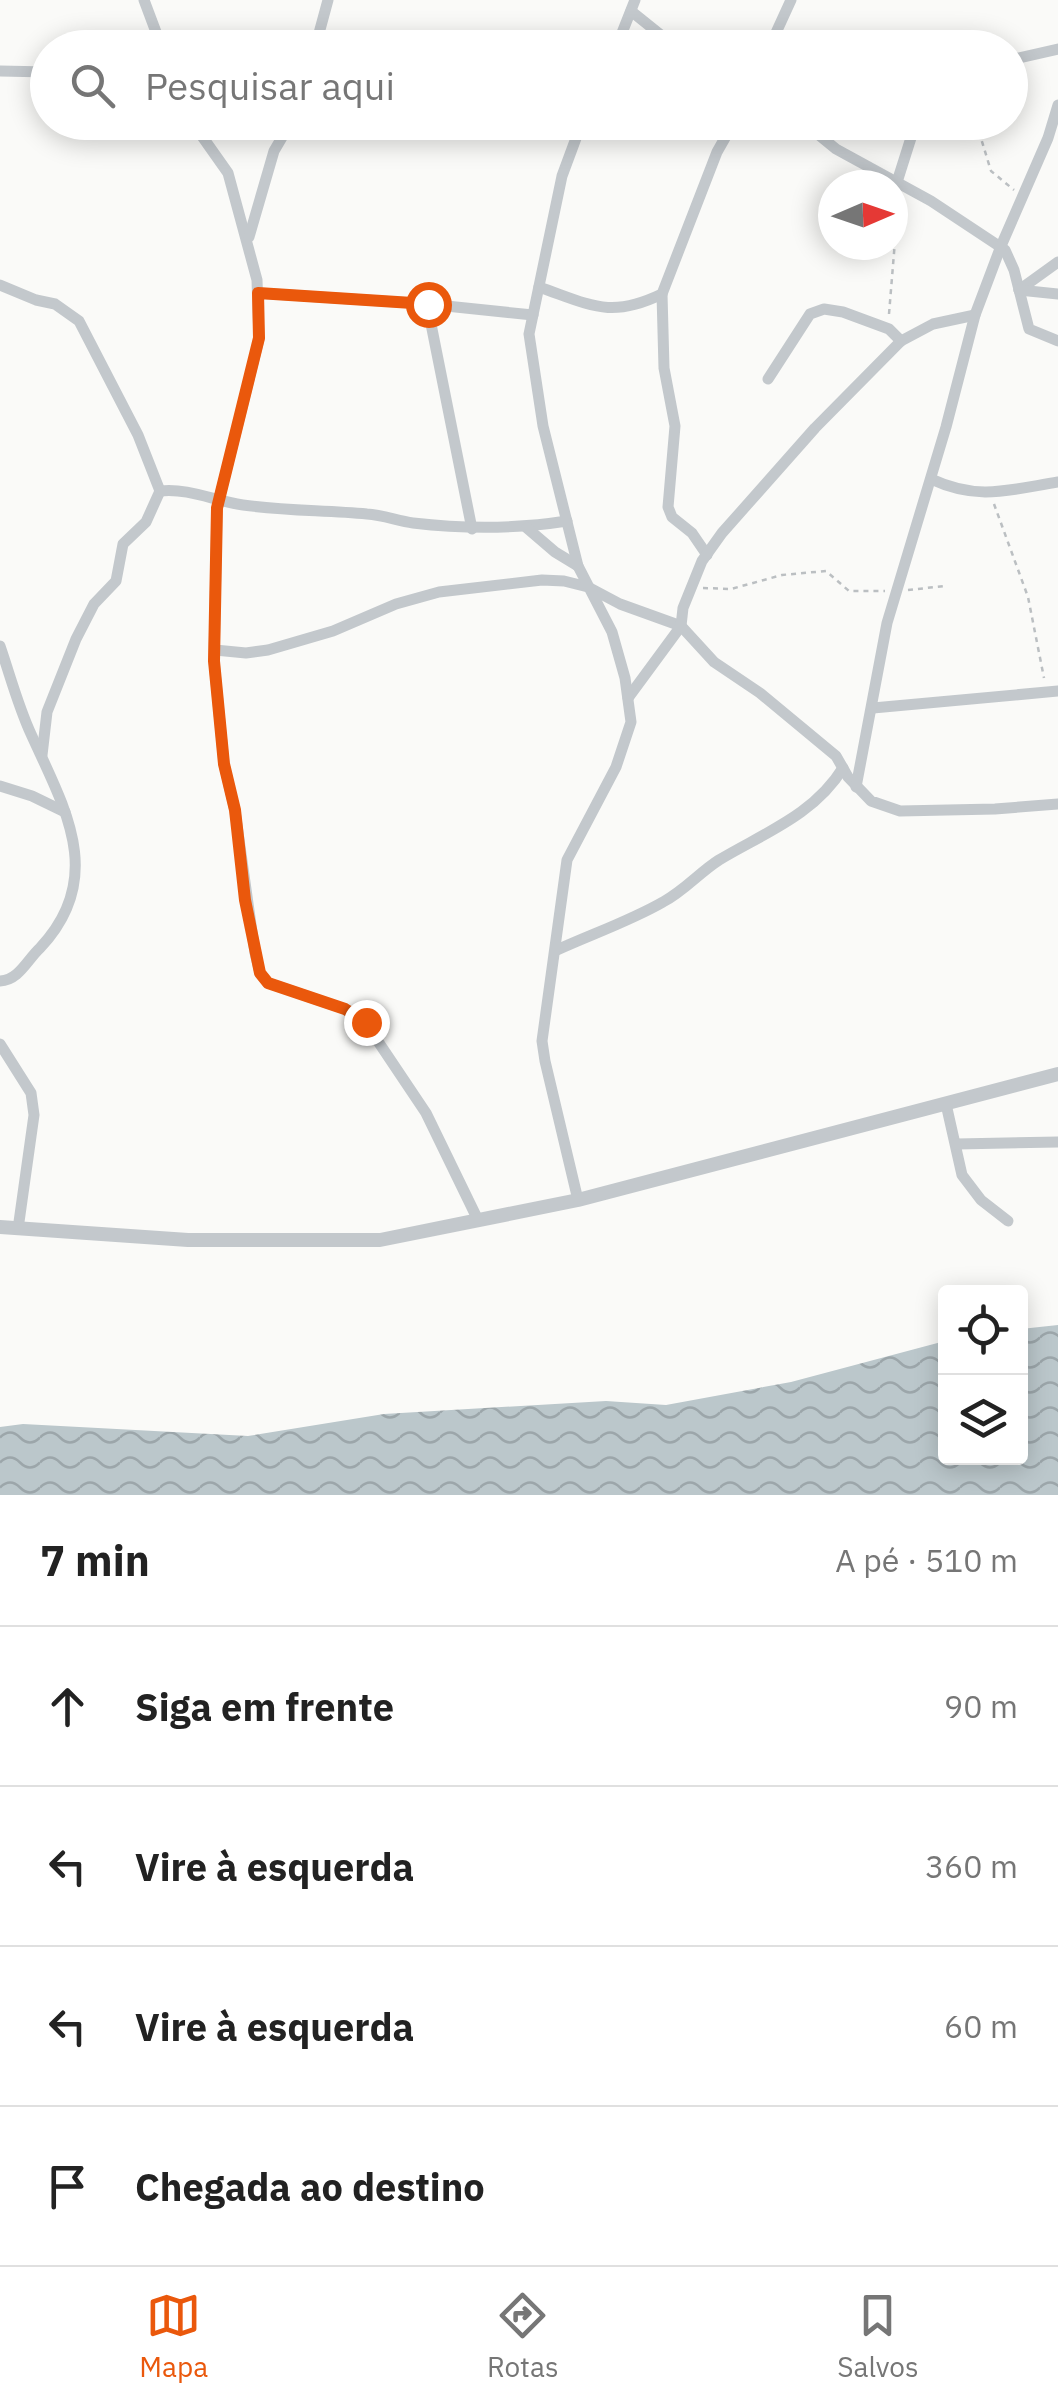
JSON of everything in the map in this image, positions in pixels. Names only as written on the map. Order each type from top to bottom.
[{"type":"street","points":[[144,0],[155,30]]},
{"type":"street","points":[[320,30],[328,0]]},
{"type":"street","points":[[777,30],[791,0]]},
{"type":"street","points":[[623,30],[633,6],[658,30]]},
{"type":"street","points":[[1028,56],[1058,49]]},
{"type":"street","points":[[0,72],[30,72]]},
{"type":"street","points":[[856,787],[887,623],[975,315],[1058,105]]},
{"type":"street","points":[[206,140],[228,173],[255,266],[258,293],[259,338],[218,498],[215,650],[224,764],[235,810],[245,900],[260,973],[268,983],[345,1009],[366,1022],[426,1114],[478,1220]]},
{"type":"street","points":[[248,241],[280,140]]},
{"type":"street","points":[[575,140],[562,176],[529,334],[532,369],[578,566],[612,632],[630,722],[616,767],[567,860],[542,1040],[578,1200]]},
{"type":"street","points":[[707,554],[692,533],[672,517],[668,507],[675,426],[664,368],[662,294],[724,140]]},
{"type":"street","points":[[825,140],[875,170]]},
{"type":"street","points":[[901,170],[910,140]]},
{"type":"street","points":[[908,189],[1001,246],[1014,270],[1029,330],[1058,341]]},
{"type":"street","points":[[1019,290],[1058,262]]},
{"type":"street","points":[[0,285],[55,304],[79,321],[138,435],[160,491],[146,522],[122,544],[116,581],[94,604],[76,639],[47,712],[42,755]]},
{"type":"street","points":[[539,288],[586,304],[617,309],[662,294]]},
{"type":"street","points":[[1019,290],[1058,294]]},
{"type":"street","points":[[258,293],[533,315]]},
{"type":"street","points":[[428,304],[472,528]]},
{"type":"street","points":[[634,306],[664,318]]},
{"type":"street","points":[[768,379],[810,314],[824,309],[889,329],[901,341]]},
{"type":"street","points":[[628,698],[681,626],[688,596],[707,554],[816,428],[901,341],[932,324],[975,315]]},
{"type":"street","points":[[931,479],[958,492],[990,493],[1058,482]]},
{"type":"street","points":[[160,491],[186,491],[239,504],[370,514],[472,528],[508,524],[526,528],[567,521]]},
{"type":"street","points":[[526,528],[578,566]]},
{"type":"street","points":[[215,650],[268,650],[440,592],[542,580],[588,587],[620,604],[681,626],[714,662],[782,710],[836,756],[856,787],[871,801],[900,811],[1058,804]]},
{"type":"street","points":[[0,646],[30,732],[65,812],[77,858],[73,889],[55,931],[15,977],[0,981]]},
{"type":"street","points":[[872,708],[1052,691]]},
{"type":"street","points":[[556,950],[665,902],[722,858],[803,811],[834,782],[842,768]]},
{"type":"street","points":[[0,786],[65,812]]},
{"type":"street","points":[[0,1044],[31,1093],[34,1115],[18,1228]]},
{"type":"street","points":[[0,1226],[188,1240],[380,1240],[578,1200],[1058,1074]]},
{"type":"street","points":[[946,1104],[962,1175],[980,1200],[1008,1222]]},
{"type":"street","points":[[957,1144],[1058,1142]]},
{"type":"path","points":[[981,140],[991,172],[1022,198]]},
{"type":"path","points":[[889,329],[894,260]]},
{"type":"path","points":[[990,493],[1028,597],[1052,691]]},
{"type":"path","points":[[688,596],[703,588],[731,589],[782,574],[814,571],[826,571],[849,590],[898,591],[945,586]]},
{"type":"water","points":[[1058,1325],[1058,1495],[0,1495],[0,1427],[23,1424],[248,1436],[384,1414],[606,1401],[666,1405],[791,1382],[938,1343],[938,1465],[1028,1465],[1028,1328]]},
{"type":"route","points":[[366,1022],[358,1014],[268,983],[260,973],[220,734],[214,661],[217,508],[259,338],[258,293],[428,304]]}]
